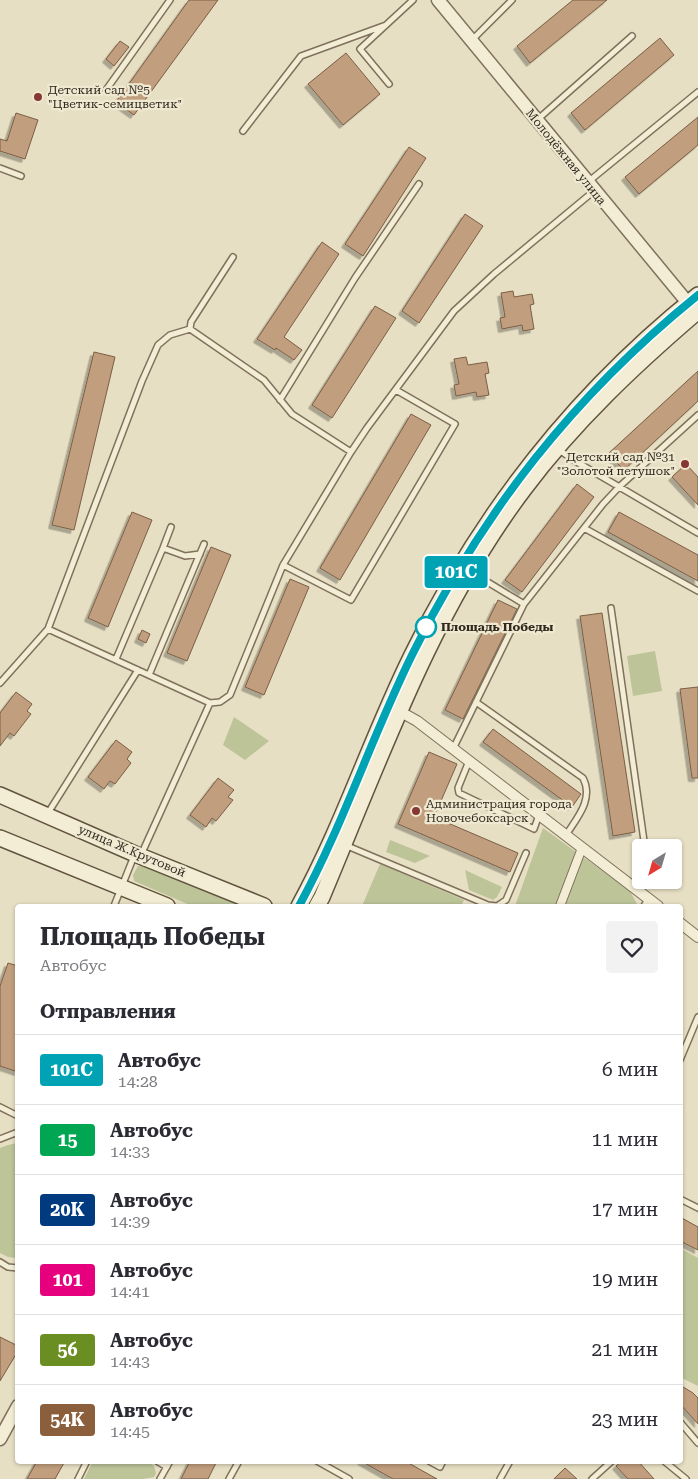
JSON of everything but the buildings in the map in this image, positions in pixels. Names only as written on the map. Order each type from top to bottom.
[{"type":"main road","points":[[318,904],[344,844],[426,626],[465,568],[515,482],[553,444],[584,401],[611,373],[695,306]]},
{"type":"main road","points":[[300,904],[394,709]]},
{"type":"main road","name":"улица Ж.Крутовой","points":[[0,795],[138,855],[259,904]]},
{"type":"main road","points":[[0,838],[162,904]]},
{"type":"street","name":"Молодёжная улица","points":[[438,0],[590,187],[695,306]]},
{"type":"street","points":[[394,709],[417,721],[453,748],[639,892],[646,903]]},
{"type":"street","points":[[561,904],[582,848]]},
{"type":"street","points":[[683,926],[698,937]]},
{"type":"street","points":[[0,1439],[15,1412]]},
{"type":"lane","points":[[106,90],[170,0]]},
{"type":"lane","points":[[389,84],[360,49],[413,0]]},
{"type":"lane","points":[[472,40],[512,0]]},
{"type":"lane","points":[[243,131],[301,56],[386,25]]},
{"type":"lane","points":[[537,120],[632,36]]},
{"type":"lane","points":[[48,629],[210,703],[220,702],[230,695],[283,565],[351,452],[454,311],[698,92]]},
{"type":"lane","points":[[0,168],[20,176]]},
{"type":"lane","points":[[280,400],[356,278],[419,184]]},
{"type":"lane","points":[[190,329],[191,322],[233,257]]},
{"type":"lane","points":[[190,329],[264,380],[292,414],[351,452]]},
{"type":"lane","points":[[0,683],[48,629],[142,380],[158,345],[170,335],[190,329]]},
{"type":"lane","points":[[283,565],[351,600],[454,424],[396,390]]},
{"type":"lane","points":[[453,748],[524,604],[619,487],[698,414]]},
{"type":"lane","points":[[553,444],[574,461],[698,533]]},
{"type":"lane","points":[[116,659],[171,527]]},
{"type":"lane","points":[[584,528],[698,591]]},
{"type":"lane","points":[[149,675],[204,544]]},
{"type":"lane","points":[[163,548],[185,556],[200,554]]},
{"type":"lane","points":[[465,568],[524,604]]},
{"type":"lane","points":[[611,608],[644,839]]},
{"type":"lane","points":[[48,815],[138,670]]},
{"type":"lane","points":[[476,702],[583,778],[586,784],[586,801],[566,836]]},
{"type":"lane","points":[[115,904],[210,703]]},
{"type":"lane","points":[[469,761],[458,788],[459,793],[534,829],[539,815]]},
{"type":"lane","points":[[344,844],[486,904]]},
{"type":"lane","points":[[500,904],[506,900],[526,853]]},
{"type":"lane","points":[[683,1053],[698,1017]]},
{"type":"lane","points":[[0,1107],[15,1114]]},
{"type":"lane","points":[[0,1139],[15,1133]]},
{"type":"lane","points":[[683,1200],[698,1208]]},
{"type":"lane","points":[[0,1262],[15,1269]]},
{"type":"lane","points":[[683,1426],[698,1443]]},
{"type":"lane","points":[[78,1479],[86,1464]]},
{"type":"lane","points":[[160,1479],[169,1464]]},
{"type":"lane","points":[[229,1479],[237,1464]]},
{"type":"lane","points":[[322,1464],[349,1479]]},
{"type":"lane","points":[[500,1479],[508,1464]]},
{"type":"lane","points":[[592,1479],[609,1464]]},
{"type":"lane","points":[[668,1464],[686,1479]]},
{"type":"green space","points":[[655,651],[662,691],[633,696],[627,656]]},
{"type":"green space","points":[[234,717],[269,741],[245,760],[223,745]]},
{"type":"green space","points":[[543,828],[630,891],[637,904],[516,904]]},
{"type":"green space","points":[[390,840],[430,856],[415,863],[386,852]]},
{"type":"green space","points":[[380,864],[464,900],[462,904],[363,904]]},
{"type":"green space","points":[[138,866],[143,866],[235,904],[187,904],[134,881],[133,875]]},
{"type":"green space","points":[[465,870],[502,887],[497,897],[493,900],[469,890]]},
{"type":"green space","points":[[15,1144],[15,1258],[0,1253],[0,1148]]},
{"type":"green space","points":[[683,1250],[698,1258],[698,1386],[683,1378]]},
{"type":"green space","points":[[92,1464],[152,1464],[156,1473],[154,1477],[143,1479],[84,1479]]},
{"type":"bus line","name":"101С","points":[[300,904],[335,833],[411,656],[460,565],[492,516],[515,482],[584,401],[646,340],[698,295]]},
{"type":"place","name":"Детский сад №5 \"Цветик-семицветик\"","points":[[38,97]]},
{"type":"place","name":"Детский сад №31 \"Золотой петушок\"","points":[[685,464]]},
{"type":"place","name":"Площадь Победы","points":[[426,627]]},
{"type":"place","name":"Администрация города Новочебоксарск","points":[[416,811]]}]
